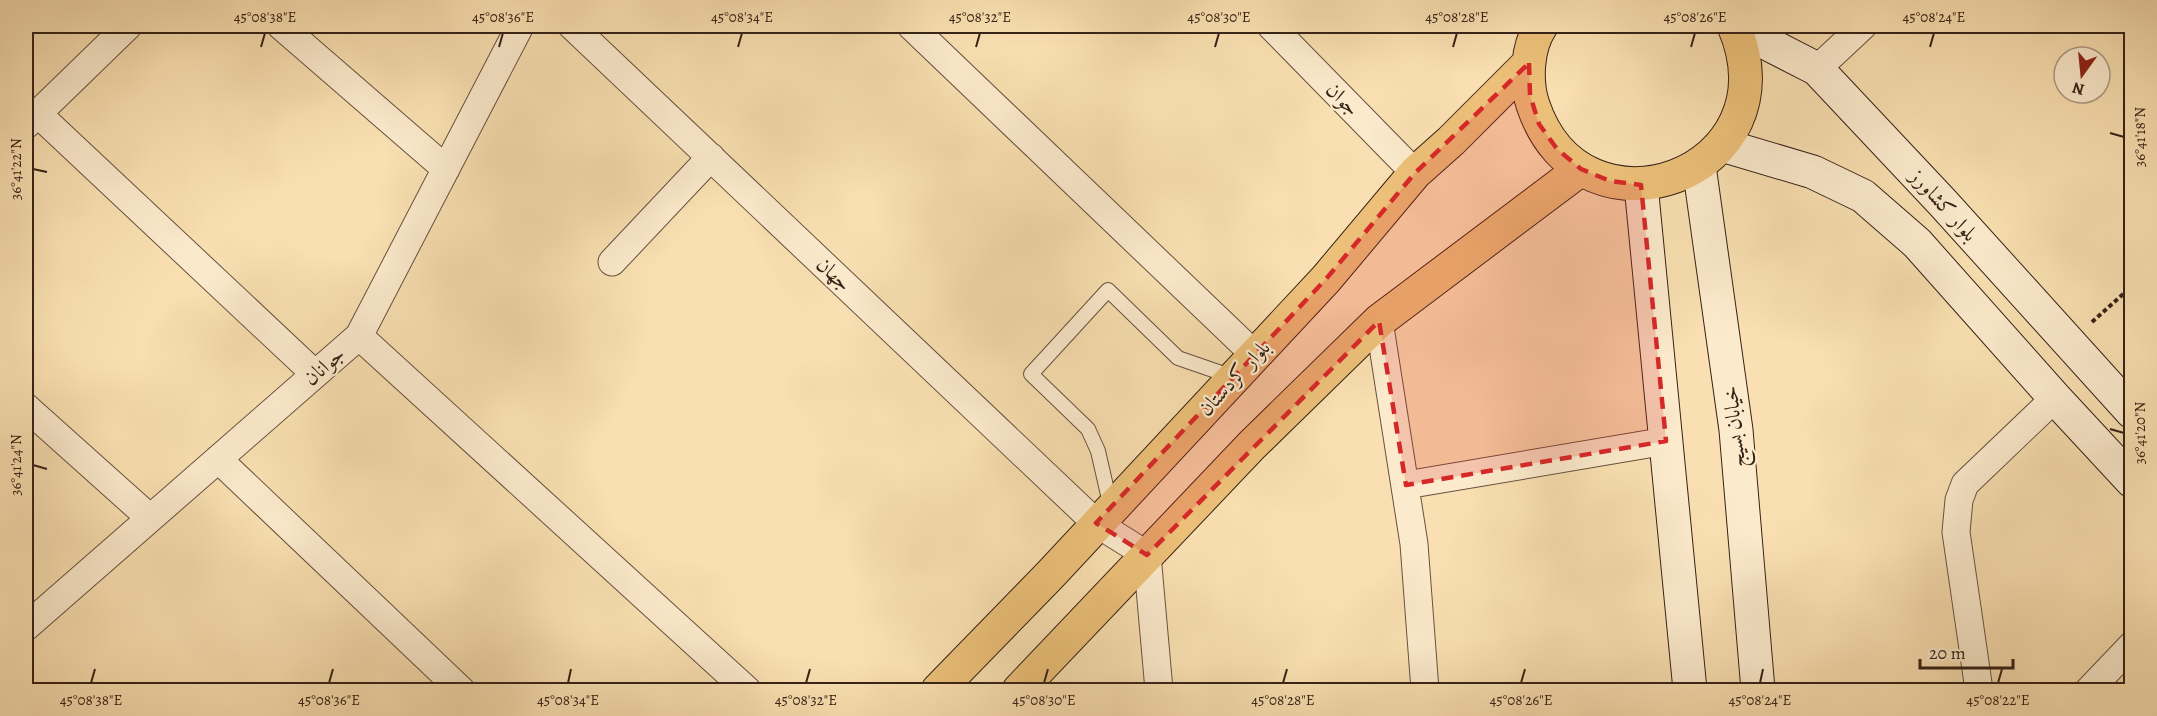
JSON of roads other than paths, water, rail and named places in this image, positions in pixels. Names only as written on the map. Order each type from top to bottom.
[{"type":"main road","points":[[1541,26],[1536,33],[1529,63],[1530,95],[1539,124],[1557,149],[1581,169],[1610,181],[1641,185],[1671,179],[1711,155],[1738,118],[1746,88],[1745,56],[1735,26]]},
{"type":"main road","name":"بلوار کشاورز","points":[[1735,26],[1817,69],[1943,203],[2132,412]]},
{"type":"main road","name":"بلوار کردستان","points":[[938,690],[1050,575],[1326,279],[1415,173],[1451,141],[1529,63]]},
{"type":"main road","points":[[1711,155],[1813,172],[1863,196],[1917,243],[2132,481]]},
{"type":"main road","name":"خیابان بسیج","points":[[1711,155],[1758,690]]},
{"type":"main road","points":[[1019,690],[1252,445],[1379,321],[1581,169]]},
{"type":"main road","points":[[1641,185],[1690,690]]},
{"type":"street","points":[[128,26],[31,119],[315,374]]},
{"type":"street","points":[[281,26],[446,169]]},
{"type":"street","name":"جوانان","points":[[26,627],[359,336],[520,26]]},
{"type":"street","name":"جهان","points":[[572,26],[711,157],[1148,555]]},
{"type":"street","points":[[911,26],[1245,366]]},
{"type":"street","name":"جوان","points":[[1271,26],[1415,173]]},
{"type":"street","points":[[1817,69],[1863,26]]},
{"type":"street","points":[[612,262],[711,157]]},
{"type":"street","points":[[1379,321],[1414,544],[1425,690]]},
{"type":"street","points":[[359,336],[747,690]]},
{"type":"street","points":[[1979,690],[1956,532],[1959,500],[1965,484],[2055,398]]},
{"type":"street","points":[[26,407],[150,518]]},
{"type":"street","points":[[1406,485],[1666,441]]},
{"type":"street","points":[[218,459],[460,690]]},
{"type":"street","points":[[1148,555],[1159,690]]},
{"type":"street","points":[[2089,690],[2132,645]]},
{"type":"lane","points":[[1104,515],[1098,451],[1088,429],[1031,374],[1108,290],[1179,358],[1245,366]]}]
